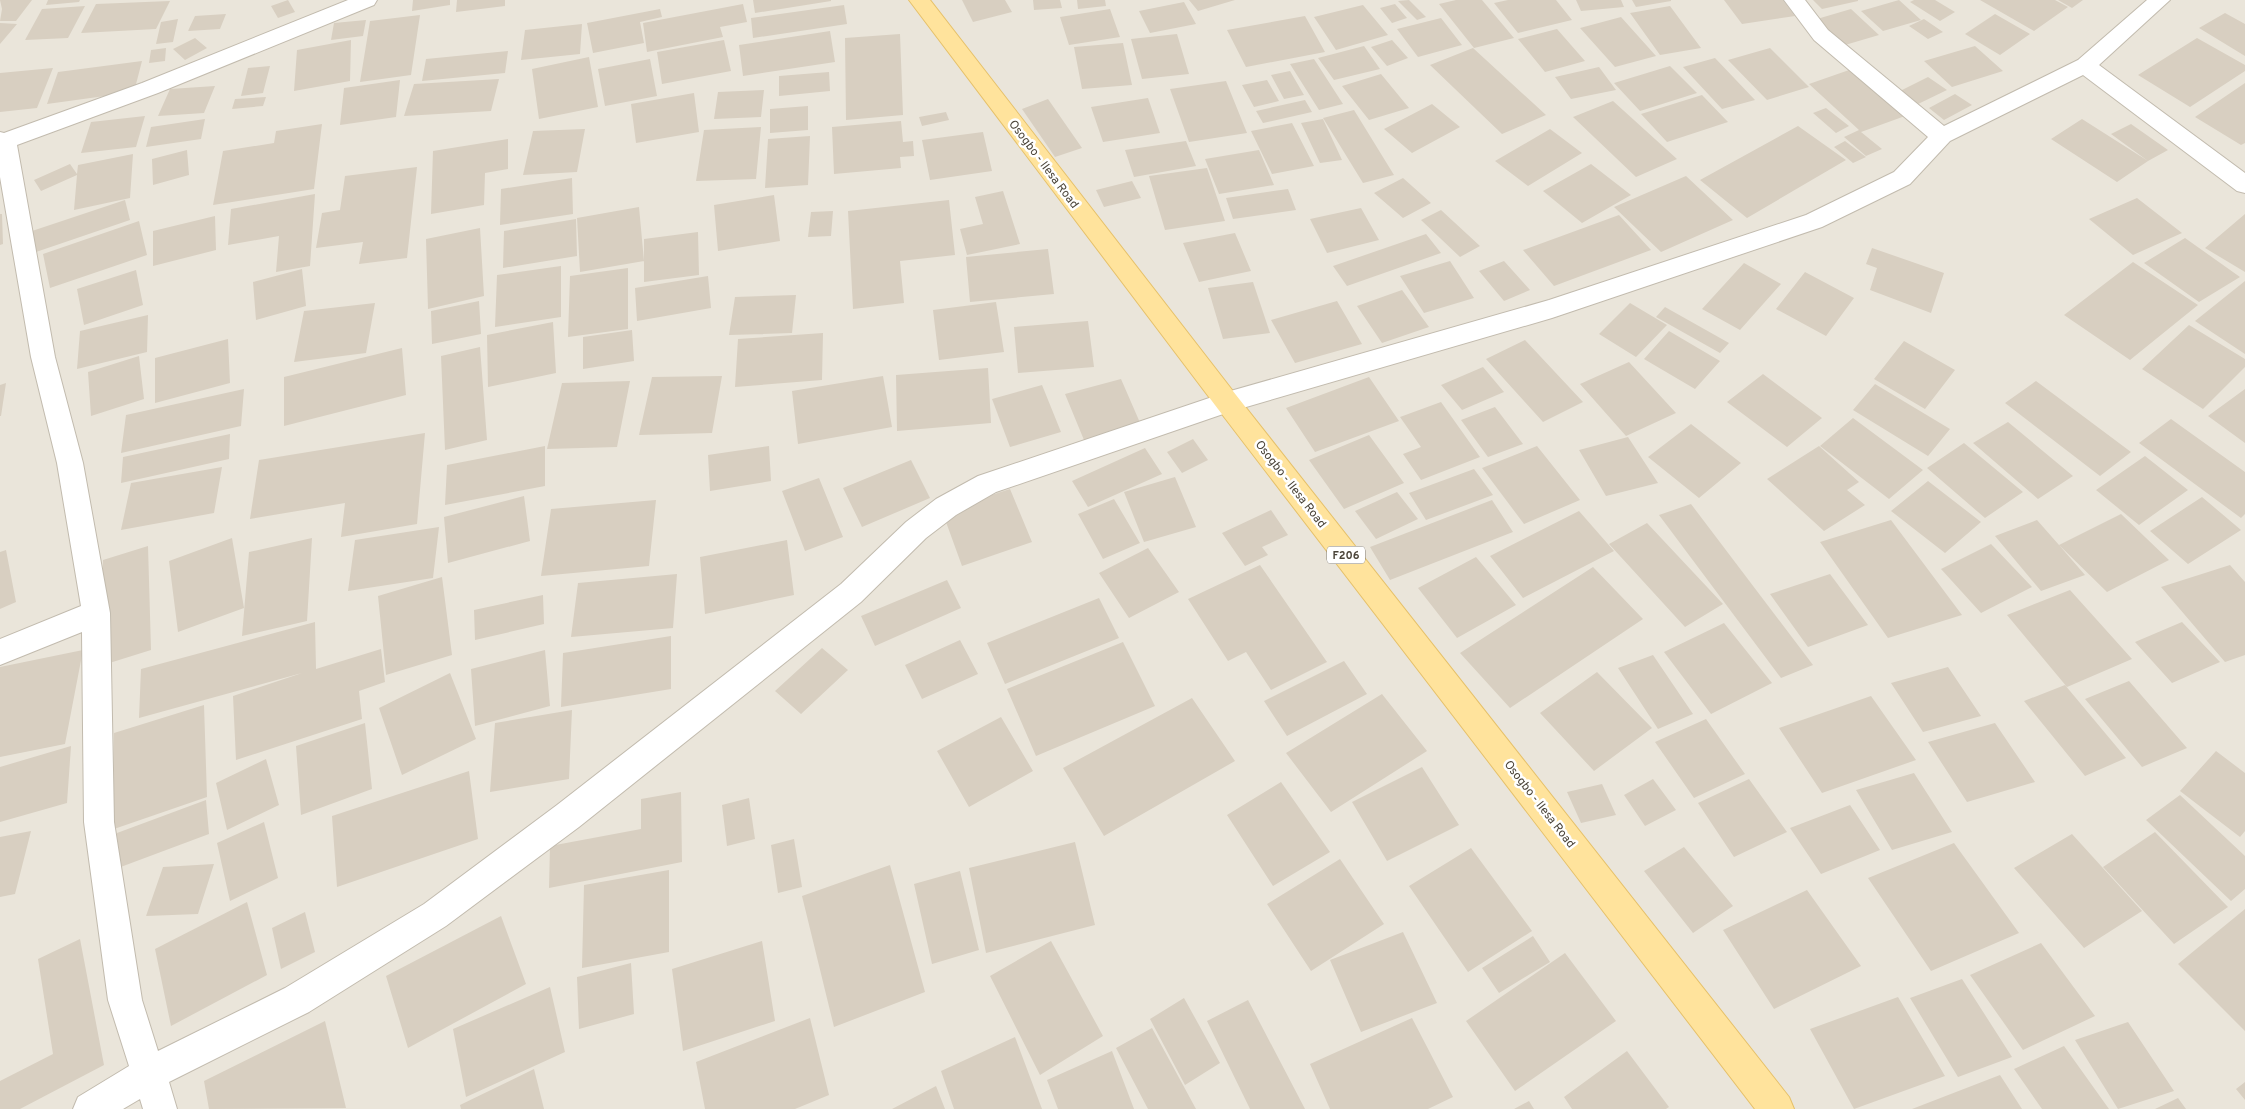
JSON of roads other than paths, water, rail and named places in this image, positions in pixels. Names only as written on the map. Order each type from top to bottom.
[{"type":"main road","name":"Osogbo - Ilesa Road","points":[[919,0],[1227,402],[1777,1109]]},
{"type":"street","points":[[160,1109],[124,1000],[99,822],[96,613],[70,463],[42,357],[3,140],[150,88],[367,0]]},
{"type":"street","points":[[1794,0],[1802,13],[1821,35],[1942,136]]},
{"type":"street","points":[[90,1109],[148,1074],[297,1000],[435,915],[568,816],[851,594],[916,530],[946,507],[986,484],[1227,402],[1552,309],[1814,221],[1902,178],[1942,136],[2085,65],[2160,0]]},
{"type":"street","points":[[2085,65],[2244,184]]},
{"type":"street","points":[[0,652],[96,613]]}]
